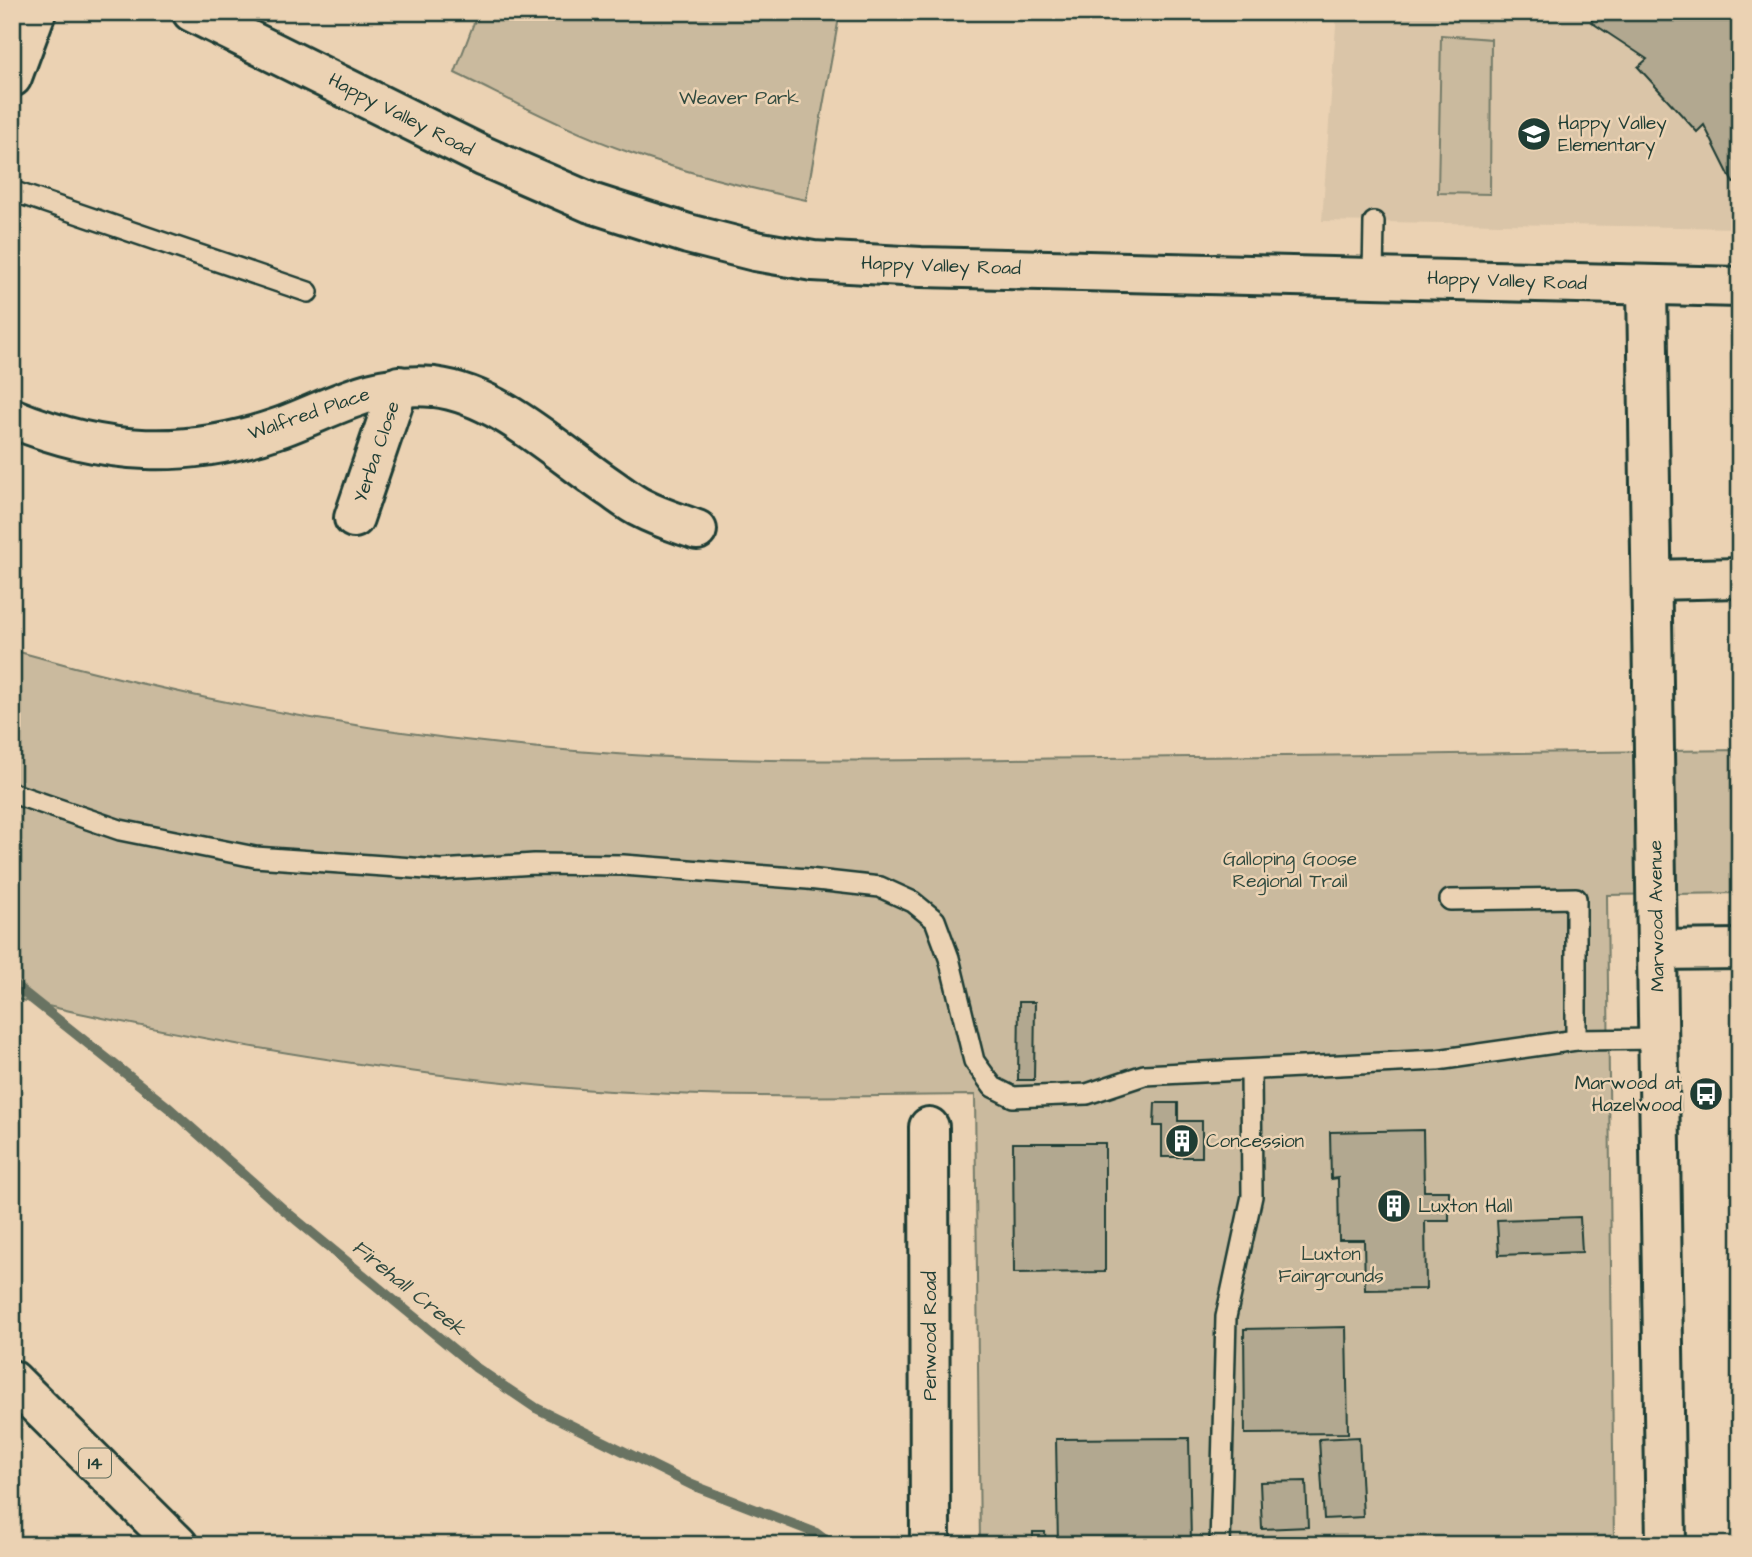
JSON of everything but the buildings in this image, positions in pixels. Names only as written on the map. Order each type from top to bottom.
[{"type":"street","points":[[12,78],[36,12]]},
{"type":"street","name":"Happy Valley Road","points":[[192,12],[483,156],[591,202],[688,234],[755,251],[813,261],[921,267],[1740,287]]},
{"type":"street","name":"Marwood Avenue","points":[[1647,286],[1666,1545]]},
{"type":"street","name":"Walfred Place","points":[[12,418],[47,432],[100,446],[167,450],[212,445],[280,427],[368,391],[399,386],[434,387],[470,395],[511,417],[642,509],[698,530]]},
{"type":"street","name":"Yerba Close","points":[[354,518],[399,386]]},
{"type":"street","points":[[1652,580],[1740,578]]},
{"type":"street","points":[[1657,950],[1740,949]]},
{"type":"street","name":"Penwood Road","points":[[929,1127],[930,1545]]},
{"type":"street","name":"14","points":[[12,1380],[178,1545]]},
{"type":"lane","points":[[12,191],[308,292]]},
{"type":"lane","points":[[1373,276],[1374,222]]},
{"type":"lane","points":[[12,793],[120,830],[255,857],[441,870],[534,864],[623,865],[880,887],[913,902],[935,920],[949,958],[974,1061],[993,1087],[1013,1097],[1087,1094],[1144,1075],[1437,1060],[1576,1041],[1659,1039]]},
{"type":"lane","points":[[1450,900],[1576,898],[1576,1041]]},
{"type":"lane","points":[[1220,1545],[1226,1317],[1252,1196],[1251,1070]]},
{"type":"shaded area","name":"Happy Valley Elementary","points":[[1337,12],[1740,12],[1740,228],[1322,221]]},
{"type":"green space","name":"Weaver Park","points":[[478,12],[840,12],[806,200],[718,180],[608,145],[455,73]]},
{"type":"green space","points":[[1441,35],[1491,39],[1490,194],[1438,193]]},
{"type":"green space","name":"Luxton Fairgrounds","points":[[12,650],[169,690],[327,721],[487,743],[648,756],[875,760],[1740,750],[1740,893],[1607,895],[1614,1545],[980,1545],[975,1095],[706,1095],[545,1086],[410,1071],[277,1051],[145,1027],[12,998]]},
{"type":"waterway","name":"Firehall Creek","points":[[12,983],[169,1108],[283,1209],[475,1367],[536,1408],[692,1485],[816,1533],[832,1545]]},
{"type":"place","name":"Happy Valley Elementary","points":[[1534,134]]},
{"type":"place","name":"Marwood at Hazelwood","points":[[1706,1094]]},
{"type":"place","name":"Concession","points":[[1182,1141]]},
{"type":"place","name":"Luxton Hall","points":[[1394,1206]]},
{"type":"park label","name":"Galloping Goose Regional Trail","points":[[1290,870]]}]
